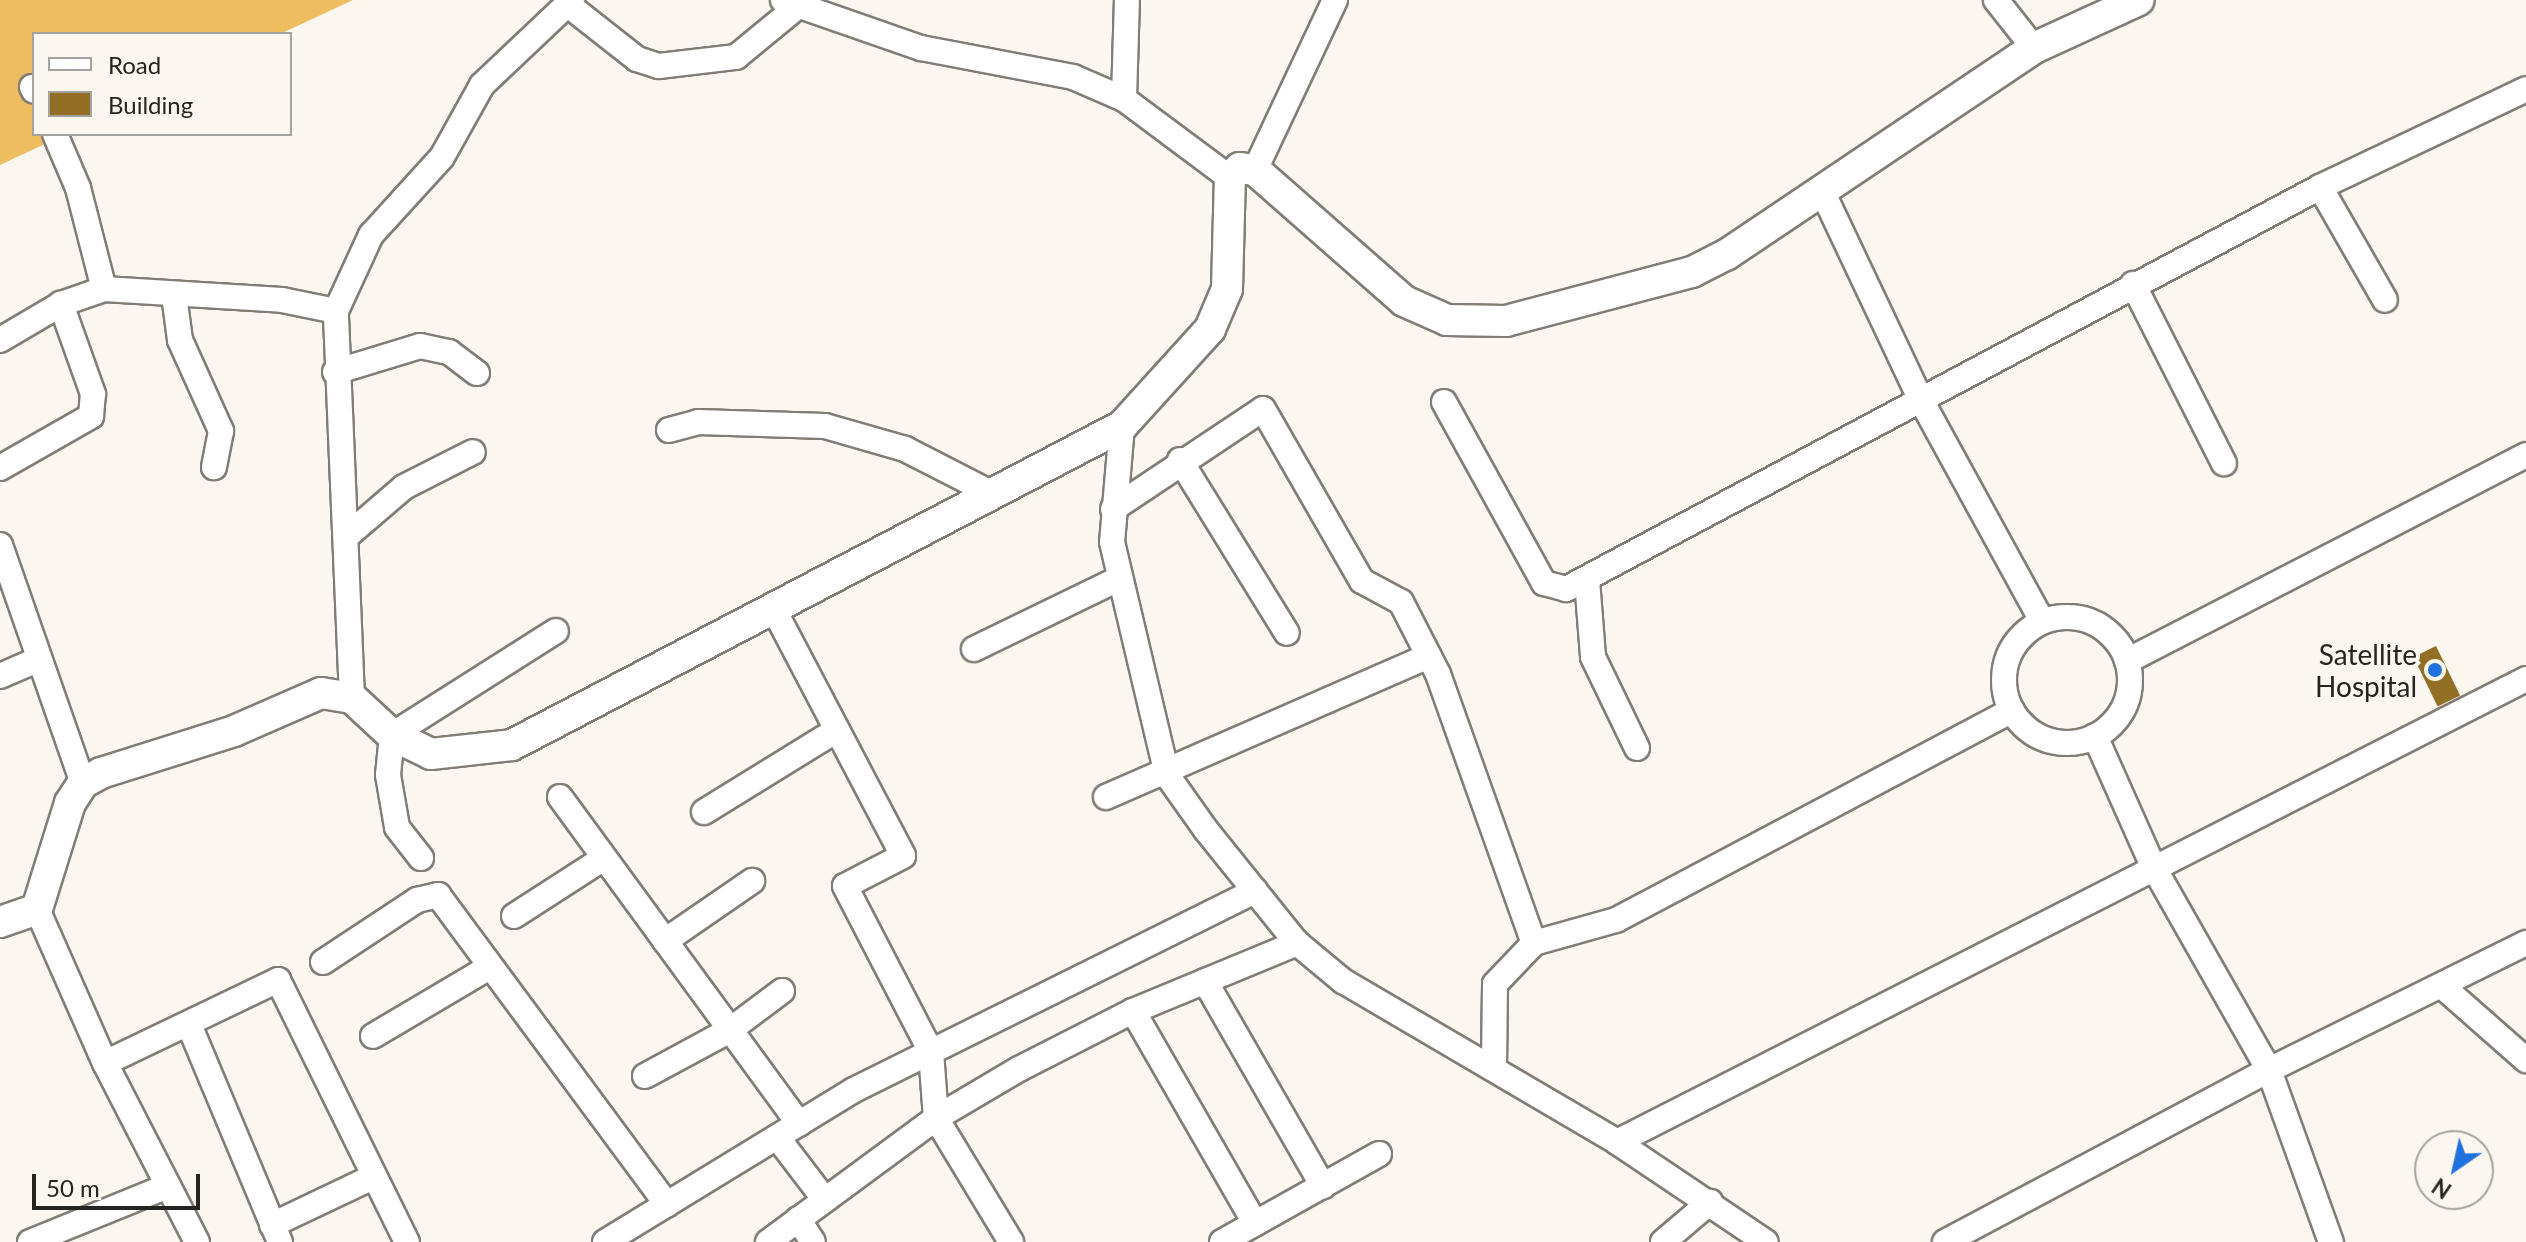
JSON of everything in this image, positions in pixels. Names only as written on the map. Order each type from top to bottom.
[{"type":"street","points":[[1124,99],[1127,0]]},
{"type":"street","points":[[197,1242],[105,1063],[37,909],[70,803],[83,783],[321,693],[352,698],[392,735],[431,754],[512,745],[568,721],[772,606],[987,491],[1122,426],[1210,329],[1227,289],[1243,174],[1335,0]]},
{"type":"street","points":[[1996,0],[2034,48]]},
{"type":"street","points":[[352,698],[347,536],[335,372],[336,311],[371,235],[442,157],[482,85],[569,2],[637,59],[659,66],[736,57],[790,3],[921,48],[1073,77],[1124,99],[1243,174],[1404,301],[1447,320],[1506,321],[1692,272],[1823,193],[1930,113],[2034,48],[2132,2]]},
{"type":"street","points":[[1444,402],[1544,583],[1566,589],[2133,284],[2320,187],[2526,89]]},
{"type":"street","points":[[56,136],[78,188],[104,289]]},
{"type":"street","points":[[2320,187],[2385,300]]},
{"type":"street","points":[[1823,193],[1921,400],[2042,621]]},
{"type":"street","points":[[2133,284],[2224,463]]},
{"type":"street","points":[[0,340],[61,304],[104,289],[282,300],[336,311]]},
{"type":"street","points":[[174,295],[180,340],[221,431],[214,467]]},
{"type":"street","points":[[0,468],[91,416],[93,394],[61,304]]},
{"type":"street","points":[[335,372],[420,346],[449,352],[477,373]]},
{"type":"street","points":[[1113,509],[1180,460],[1263,409],[1362,581],[1401,602],[1429,656],[1534,943]]},
{"type":"street","points":[[669,430],[698,422],[825,426],[905,449],[987,491]]},
{"type":"street","points":[[1122,426],[1113,509],[1120,578],[1167,775],[1255,891],[1297,943],[1343,981],[1617,1142],[1766,1242]]},
{"type":"street","points":[[347,536],[404,487],[473,452]]},
{"type":"street","points":[[2127,661],[2526,455]]},
{"type":"street","points":[[1180,460],[1287,633]]},
{"type":"street","points":[[0,545],[14,572],[37,660],[83,783]]},
{"type":"street","points":[[974,649],[1120,578]]},
{"type":"street","points":[[1587,580],[1595,666],[1637,748]]},
{"type":"street","points":[[772,606],[903,856],[845,886],[931,1052],[936,1118],[1011,1242]]},
{"type":"street","points":[[2084,619],[2118,642],[2127,661],[2130,679],[2121,712],[2095,736],[2077,742],[2040,736],[2012,710],[2004,690],[2011,650],[2042,621],[2084,619]]},
{"type":"street","points":[[392,735],[556,631]]},
{"type":"street","points":[[1106,797],[1167,775],[1429,656]]},
{"type":"street","points":[[0,676],[37,660]]},
{"type":"street","points":[[1617,1142],[2153,866],[2526,679]]},
{"type":"street","points":[[1494,1067],[1495,984],[1534,943],[1616,920],[2012,710]]},
{"type":"street","points":[[704,812],[837,730]]},
{"type":"street","points":[[392,735],[388,775],[397,827],[421,858]]},
{"type":"street","points":[[2095,736],[2153,866],[2269,1070],[2331,1242]]},
{"type":"street","points":[[560,797],[799,1124]]},
{"type":"street","points":[[514,916],[604,858]]},
{"type":"street","points":[[665,941],[752,881]]},
{"type":"street","points":[[605,1242],[635,1234],[667,1204],[799,1124],[931,1052],[1255,891]]},
{"type":"street","points":[[323,962],[428,894],[449,904],[488,968],[667,1204]]},
{"type":"street","points":[[0,922],[37,909]]},
{"type":"street","points":[[768,1242],[936,1118],[1133,1011],[1297,943]]},
{"type":"street","points":[[1945,1242],[2269,1070],[2443,987],[2526,943]]},
{"type":"street","points":[[373,1036],[488,968]]},
{"type":"street","points":[[105,1063],[190,1027],[278,980],[407,1242]]},
{"type":"street","points":[[1205,981],[1323,1186]]},
{"type":"street","points":[[2443,987],[2526,1060]]},
{"type":"street","points":[[645,1076],[730,1030],[782,991]]},
{"type":"street","points":[[1133,1011],[1255,1223]]},
{"type":"street","points":[[190,1027],[276,1234],[373,1177]]},
{"type":"street","points":[[777,1137],[825,1200]]},
{"type":"street","points":[[1222,1242],[1379,1154]]},
{"type":"street","points":[[30,1242],[168,1186]]},
{"type":"street","points":[[1663,1242],[1710,1202]]},
{"type":"street","points":[[798,1219],[813,1242]]},
{"type":"shaded area","points":[[0,0],[353,0],[284,32],[32,32],[32,136],[62,136],[0,165]]},
{"type":"building","points":[[2436,646],[2460,695],[2438,706],[2414,657]]},
{"type":"place","name":"Satellite Hospital","points":[[2435,670]]}]
